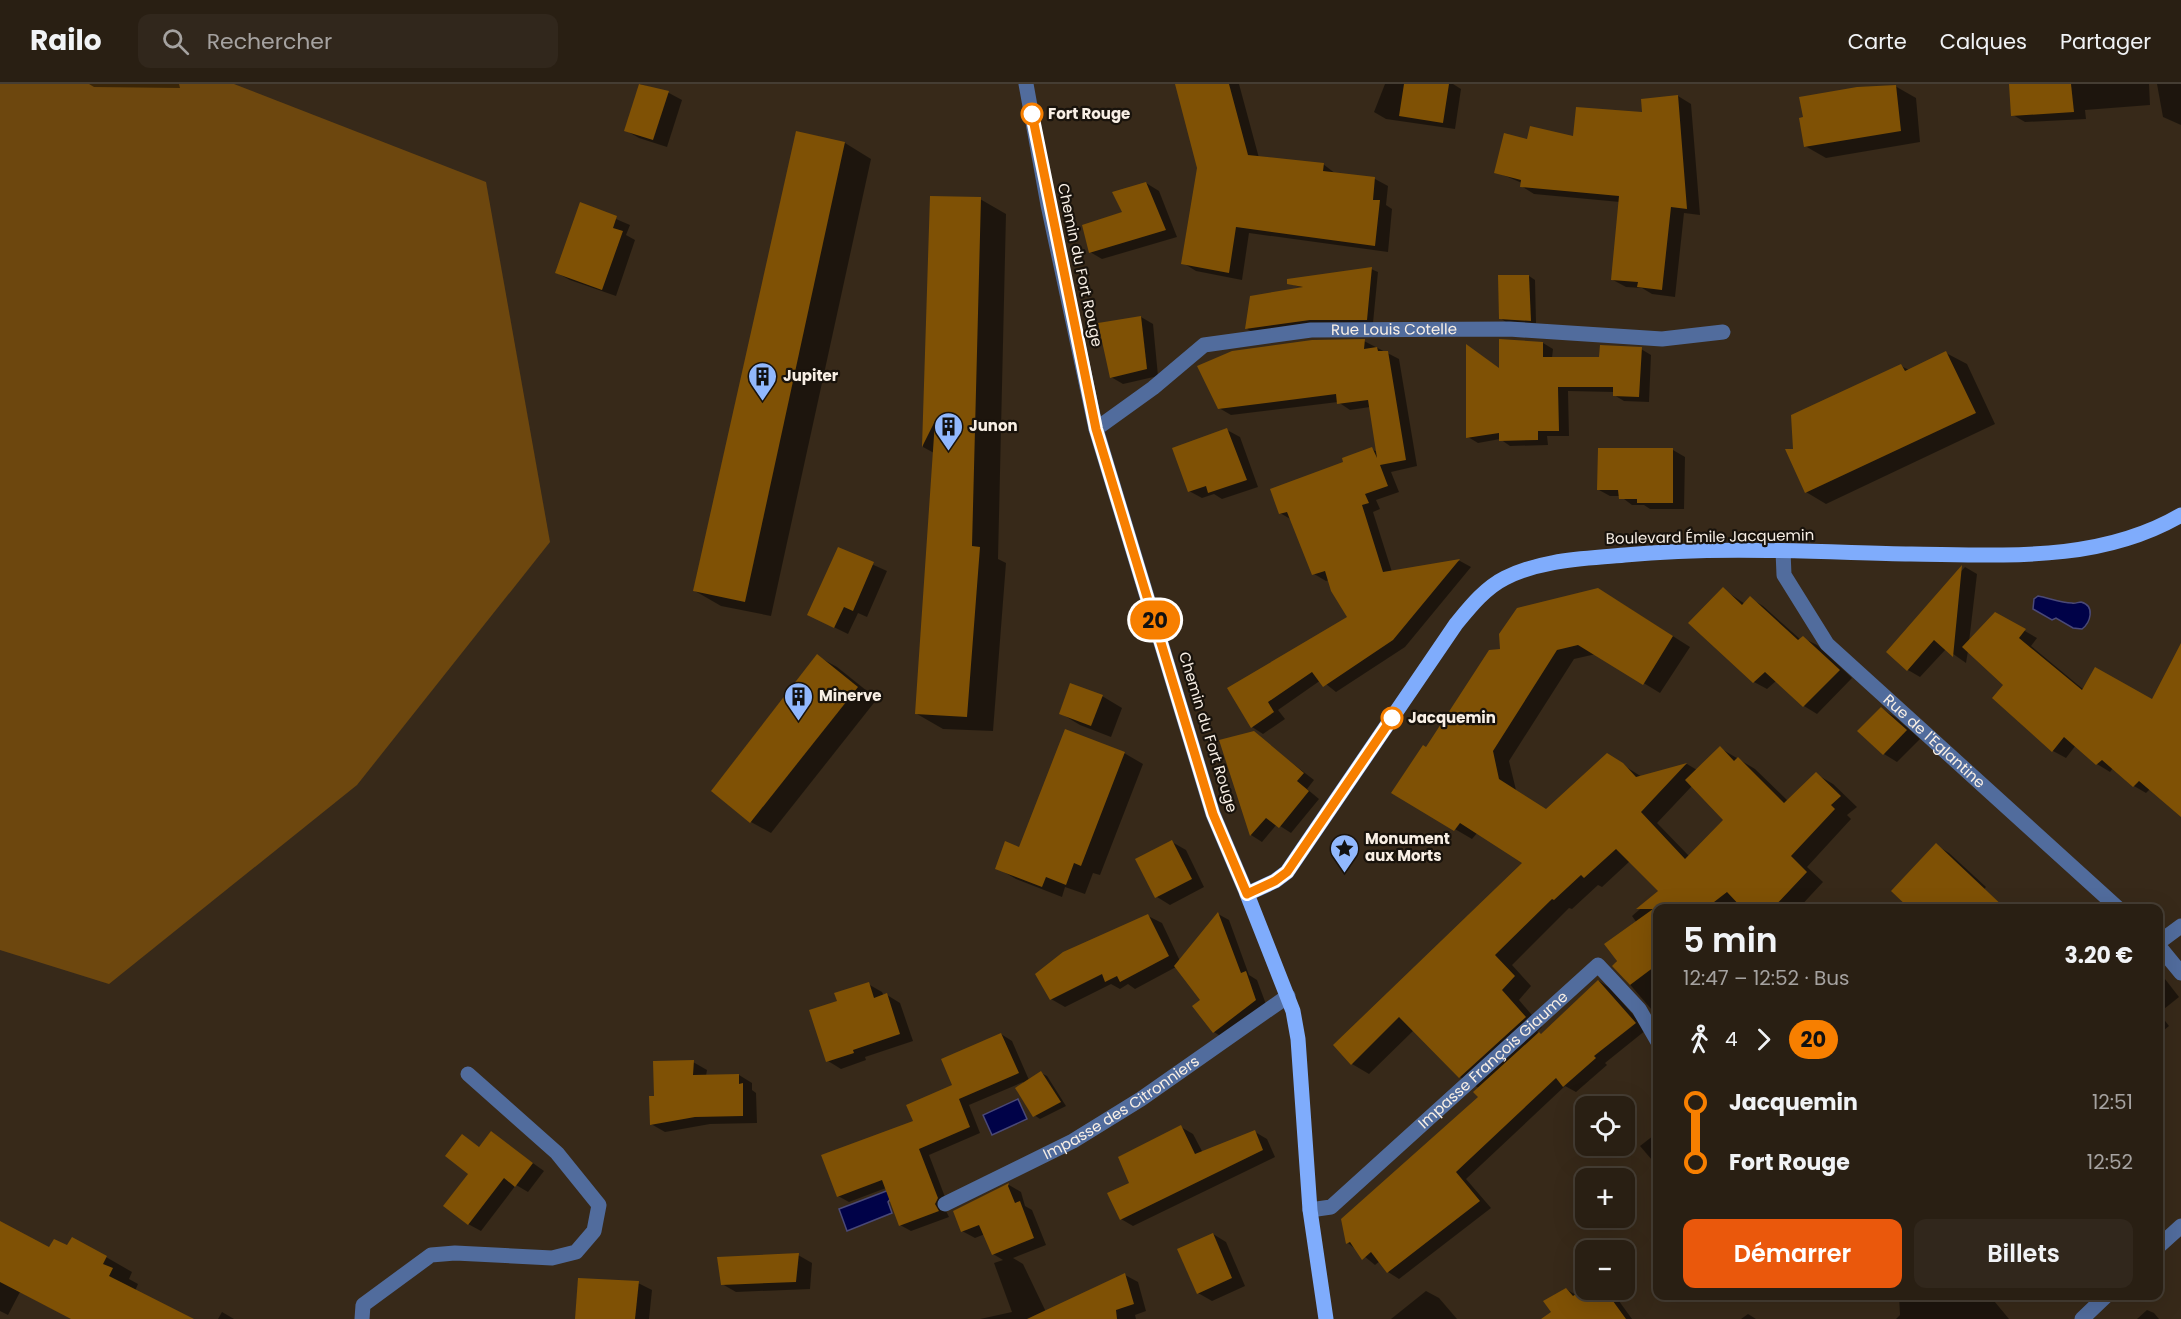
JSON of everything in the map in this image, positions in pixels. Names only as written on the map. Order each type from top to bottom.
[{"type":"main road","name":"Boulevard Émile Jacquemin","points":[[1247,894],[1275,881],[1287,872],[1456,624],[1479,597],[1504,579],[1556,561],[1644,553],[1783,551],[2029,556],[2097,547],[2161,527],[2181,515]]},
{"type":"main road","name":"Chemin du Fort Rouge","points":[[1247,894],[1288,996],[1298,1040],[1310,1210],[1326,1319]]},
{"type":"street","name":"Chemin du Fort Rouge","points":[[1026,84],[1048,205],[1096,429],[1213,814],[1247,894]]},
{"type":"street","name":"Rue Louis Cotelle","points":[[1096,429],[1153,388],[1204,345],[1311,330],[1509,329],[1662,339],[1723,332]]},
{"type":"street","name":"Rue de l'Eglantine","points":[[1783,551],[1784,575],[1827,644],[2113,904]]},
{"type":"street","points":[[2163,940],[2181,926]]},
{"type":"street","points":[[2163,950],[2181,973]]},
{"type":"street","name":"Impasse François Giaume","points":[[1310,1210],[1331,1207],[1598,965],[1639,1009],[1653,1033]]},
{"type":"street","name":"Impasse des Citronniers","points":[[945,1204],[1073,1141],[1141,1099],[1288,996]]},
{"type":"street","points":[[362,1319],[363,1305],[431,1255],[455,1253],[552,1258],[576,1252],[594,1231],[599,1205],[557,1153],[468,1074]]},
{"type":"street","points":[[2163,1242],[2181,1226]]},
{"type":"street","points":[[2082,1319],[2102,1300]]},
{"type":"shaded area","points":[[0,84],[234,84],[486,182],[550,542],[357,785],[109,984],[0,950]]},
{"type":"shaded area","points":[[2038,596],[2086,604],[2090,611],[2087,623],[2082,629],[2073,628],[2056,618],[2052,620],[2033,609],[2034,599]]},
{"type":"shaded area","points":[[1018,1099],[1027,1119],[992,1135],[983,1115]]},
{"type":"shaded area","points":[[889,1190],[892,1197],[888,1202],[892,1213],[847,1231],[839,1209]]},
{"type":"building","points":[[639,84],[669,91],[653,140],[624,131]]},
{"type":"building","points":[[1175,84],[1229,84],[1248,155],[1324,163],[1323,171],[1375,177],[1373,200],[1380,200],[1375,246],[1236,227],[1229,273],[1181,264],[1197,168]]},
{"type":"building","points":[[1404,84],[1449,84],[1443,123],[1399,116]]},
{"type":"building","points":[[2009,84],[2071,84],[2074,112],[2011,116]]},
{"type":"building","points":[[1896,85],[1901,131],[1804,147],[1799,118],[1803,117],[1799,97],[1857,87]]},
{"type":"building","points":[[1678,95],[1687,209],[1671,207],[1662,290],[1637,287],[1638,282],[1611,280],[1619,196],[1520,187],[1521,180],[1494,173],[1504,133],[1527,139],[1530,126],[1573,136],[1576,107],[1642,112],[1641,99]]},
{"type":"building","name":"Jupiter","points":[[796,131],[845,142],[745,602],[693,591]]},
{"type":"building","points":[[1146,182],[1166,230],[1089,253],[1082,225],[1122,212],[1112,192]]},
{"type":"building","name":"Junon","points":[[930,196],[981,197],[972,546],[980,547],[967,717],[915,714],[935,421],[922,447]]},
{"type":"building","points":[[580,202],[617,216],[613,228],[623,231],[602,290],[555,273]]},
{"type":"building","points":[[1372,267],[1367,320],[1310,320],[1245,329],[1250,296],[1303,287],[1287,284],[1287,279]]},
{"type":"building","points":[[1498,275],[1529,275],[1531,321],[1499,319]]},
{"type":"building","points":[[1141,316],[1147,369],[1110,378],[1098,323]]},
{"type":"building","points":[[1365,339],[1364,349],[1377,347],[1378,351],[1388,351],[1406,460],[1380,465],[1388,486],[1365,494],[1369,503],[1362,505],[1383,572],[1460,559],[1393,640],[1323,687],[1312,672],[1268,702],[1274,712],[1251,728],[1227,688],[1347,617],[1331,591],[1325,571],[1312,575],[1287,512],[1279,514],[1270,489],[1343,462],[1342,458],[1372,447],[1377,458],[1368,400],[1337,404],[1336,394],[1218,409],[1197,366],[1232,351],[1312,340]]},
{"type":"building","points":[[1499,339],[1543,342],[1543,357],[1599,357],[1600,345],[1642,347],[1639,397],[1613,396],[1613,387],[1558,387],[1559,431],[1538,431],[1538,440],[1499,441],[1499,433],[1466,438],[1466,344],[1499,368]]},
{"type":"building","points":[[1946,351],[1976,413],[1805,493],[1785,449],[1793,449],[1791,415],[1901,364],[1905,371]]},
{"type":"building","points":[[1227,428],[1247,480],[1208,493],[1206,486],[1188,492],[1172,448]]},
{"type":"building","points":[[1598,448],[1673,448],[1673,503],[1637,503],[1637,499],[1619,499],[1618,490],[1597,490]]},
{"type":"building","points":[[838,547],[874,562],[853,611],[844,607],[834,628],[807,615]]},
{"type":"building","points":[[1962,565],[1953,657],[1934,640],[1907,671],[1886,652]]},
{"type":"building","points":[[1723,587],[1742,605],[1750,596],[1798,640],[1803,636],[1840,670],[1803,707],[1765,672],[1753,683],[1688,623]]},
{"type":"building","points":[[1598,588],[1673,636],[1643,685],[1578,645],[1557,650],[1493,751],[1499,779],[1546,809],[1607,753],[1623,763],[1636,777],[1687,763],[1641,812],[1685,859],[1723,820],[1685,780],[1720,746],[1734,761],[1738,757],[1784,803],[1816,772],[1841,796],[1831,805],[1835,809],[1791,856],[1807,872],[1777,904],[1738,904],[1727,892],[1711,904],[1653,904],[1653,909],[1636,909],[1658,891],[1616,849],[1584,878],[1581,875],[1554,900],[1552,899],[1495,955],[1515,976],[1502,990],[1526,1017],[1459,1078],[1399,1017],[1351,1065],[1333,1045],[1522,863],[1460,823],[1454,831],[1391,793],[1423,745],[1426,747],[1489,650],[1500,649],[1499,634],[1517,608]]},
{"type":"building","points":[[1995,612],[2026,629],[2019,638],[2082,690],[2095,667],[2152,699],[2181,643],[2181,817],[2139,781],[2133,787],[2102,760],[2096,765],[2064,737],[2052,752],[1992,698],[2003,685],[1962,647]]},
{"type":"building","name":"Minerve","points":[[817,654],[858,687],[750,823],[711,791]]},
{"type":"building","points":[[1070,683],[1103,695],[1091,726],[1059,714]]},
{"type":"building","points":[[1881,707],[1907,730],[1883,755],[1857,731]]},
{"type":"building","points":[[1065,729],[1125,752],[1081,866],[1074,863],[1066,885],[1046,877],[1042,887],[995,869],[1005,841],[1019,847]]},
{"type":"building","points":[[1254,731],[1304,773],[1297,781],[1309,791],[1279,828],[1266,818],[1250,836],[1219,740]]},
{"type":"building","points":[[1172,840],[1192,879],[1155,898],[1135,859]]},
{"type":"building","points":[[1936,843],[2001,904],[1905,904],[1891,891]]},
{"type":"building","points":[[1653,909],[1653,968],[1630,985],[1612,966],[1617,961],[1604,944]]},
{"type":"building","points":[[1218,912],[1241,973],[1246,971],[1256,1000],[1213,1033],[1192,1006],[1200,1000],[1174,966]]},
{"type":"building","points":[[1148,914],[1169,956],[1120,982],[1117,976],[1105,982],[1102,974],[1050,1000],[1035,974],[1063,952]]},
{"type":"building","points":[[1598,980],[1636,1023],[1594,1056],[1596,1058],[1563,1087],[1556,1078],[1456,1172],[1480,1201],[1387,1273],[1371,1252],[1362,1260],[1350,1242],[1346,1244],[1341,1219],[1478,1097],[1473,1092],[1539,1032],[1541,1034]]},
{"type":"building","points":[[869,982],[874,998],[887,993],[900,1034],[826,1062],[809,1010],[837,1001],[834,993]]},
{"type":"building","points":[[1001,1033],[1019,1073],[959,1099],[970,1127],[919,1149],[938,1198],[935,1204],[939,1211],[899,1226],[882,1180],[837,1197],[821,1155],[913,1121],[906,1105],[952,1085],[941,1059]]},
{"type":"building","points":[[694,1060],[693,1075],[739,1074],[739,1084],[743,1083],[743,1116],[695,1117],[650,1125],[649,1096],[654,1096],[653,1061]]},
{"type":"building","points":[[1041,1071],[1061,1102],[1033,1117],[1015,1088]]},
{"type":"building","points":[[1181,1125],[1195,1154],[1255,1130],[1263,1150],[1120,1220],[1107,1193],[1129,1183],[1118,1157]]},
{"type":"building","points":[[491,1131],[533,1163],[515,1187],[504,1178],[468,1225],[443,1206],[468,1174],[445,1156],[462,1134],[479,1147]]},
{"type":"building","points":[[1009,1183],[1008,1186],[1015,1203],[1020,1201],[1034,1238],[992,1255],[979,1225],[961,1232],[953,1211]]},
{"type":"building","points":[[0,1221],[49,1247],[54,1239],[67,1245],[72,1237],[107,1256],[103,1264],[113,1268],[109,1276],[194,1319],[71,1319],[0,1282]]},
{"type":"building","points":[[1213,1233],[1232,1278],[1197,1294],[1177,1249]]},
{"type":"building","points":[[799,1253],[796,1282],[721,1285],[717,1257]]},
{"type":"building","points":[[1125,1273],[1134,1304],[1116,1310],[1117,1319],[1027,1319]]},
{"type":"building","points":[[578,1278],[639,1281],[635,1319],[575,1319]]},
{"type":"building","points":[[1566,1288],[1573,1296],[1575,1295],[1575,1300],[1612,1300],[1626,1319],[1541,1319],[1551,1312],[1543,1301]]},
{"type":"bus line","name":"20","points":[[1032,114],[1048,205],[1096,429],[1213,814],[1247,894],[1275,881],[1287,872],[1392,718]]},
{"type":"place","name":"Fort Rouge","points":[[1032,114]]},
{"type":"place","name":"Jupiter","points":[[762,402]]},
{"type":"place","name":"Junon","points":[[948,452]]},
{"type":"place","name":"Jacquemin","points":[[1392,718]]},
{"type":"place","name":"Minerve","points":[[798,722]]},
{"type":"place","name":"Monument aux Morts","points":[[1344,874]]}]
